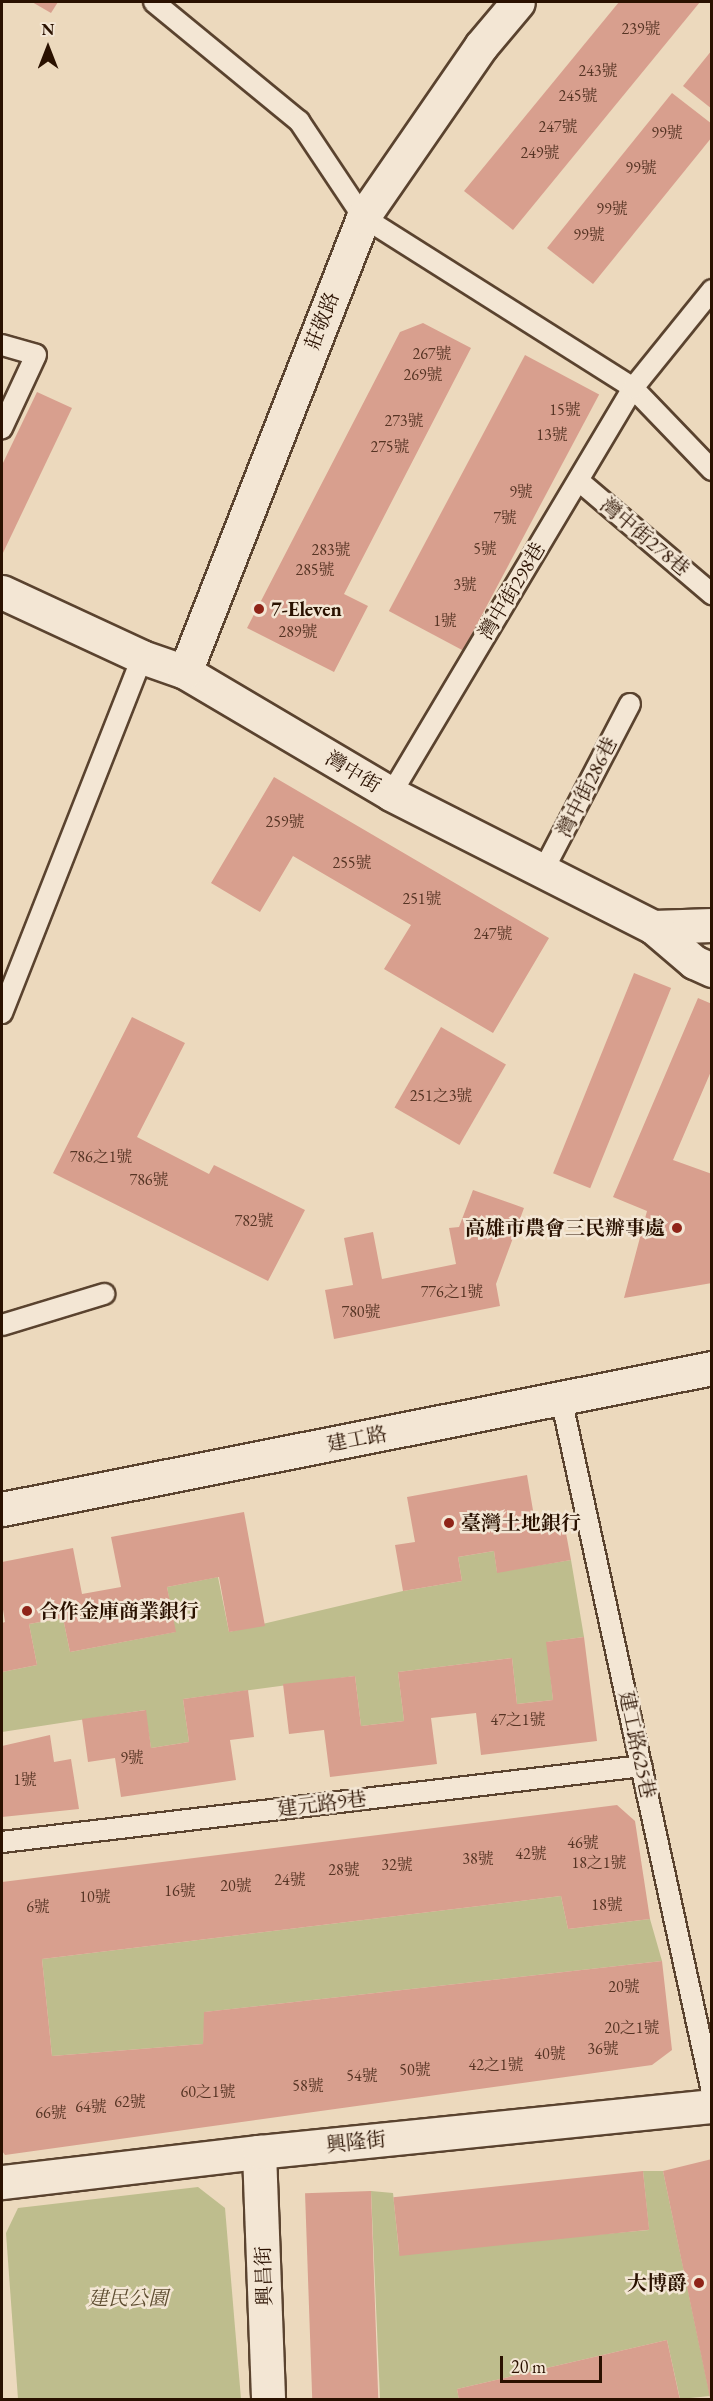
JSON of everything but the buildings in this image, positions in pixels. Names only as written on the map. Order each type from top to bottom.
[{"type":"street","name":"莊敬路","points":[[185,672],[363,217],[481,46],[518,2]]},
{"type":"street","name":"灣中街","points":[[2,592],[142,657],[185,672],[391,794],[653,927],[711,925]]},
{"type":"street","points":[[653,927],[694,962],[711,970]]},
{"type":"street","name":"建工路","points":[[2,1509],[711,1368]]},
{"type":"street","name":"興隆街","points":[[2,2182],[259,2152],[711,2106]]},
{"type":"street","name":"興昌街","points":[[259,2152],[268,2400]]},
{"type":"lane","points":[[154,2],[299,121],[363,217],[633,388],[711,470]]},
{"type":"lane","name":"灣中街298巷","points":[[391,794],[633,388],[711,290]]},
{"type":"lane","points":[[2,345],[36,355],[2,428]]},
{"type":"lane","name":"灣中街278巷","points":[[579,481],[711,594]]},
{"type":"lane","points":[[2,1013],[142,657]]},
{"type":"lane","name":"灣中街286巷","points":[[544,870],[630,704]]},
{"type":"lane","points":[[2,1325],[104,1294]]},
{"type":"lane","name":"建工路625巷","points":[[561,1398],[711,2092]]},
{"type":"lane","name":"建元路9巷","points":[[2,1842],[642,1766]]},
{"type":"green space","points":[[494,1551],[497,1572],[571,1560],[584,1637],[547,1642],[553,1700],[517,1704],[512,1658],[398,1672],[404,1721],[361,1726],[355,1676],[183,1699],[189,1742],[151,1748],[145,1710],[2,1732],[2,1672],[37,1665],[29,1624],[63,1618],[70,1652],[175,1632],[167,1587],[218,1577],[229,1632],[403,1591],[462,1581],[458,1557]]},
{"type":"green space","points":[[561,1896],[568,1929],[650,1919],[662,1961],[205,2012],[203,2044],[52,2056],[42,1959]]},
{"type":"green space","points":[[643,2171],[663,2171],[710,2396],[680,2399],[667,2340],[457,2389],[459,2399],[380,2399],[371,2191],[393,2193],[399,2252],[649,2230]]},
{"type":"green space","name":"建民公園","points":[[198,2187],[225,2208],[241,2399],[18,2399],[6,2233],[18,2208]]},
{"type":"place","name":"7-Eleven","points":[[259,609]]},
{"type":"place","name":"高雄市農會三民辦事處","points":[[677,1228]]},
{"type":"place","name":"臺灣土地銀行","points":[[449,1523]]},
{"type":"place","name":"合作金庫商業銀行","points":[[27,1611]]},
{"type":"place","name":"大博爵","points":[[699,2283]]}]
